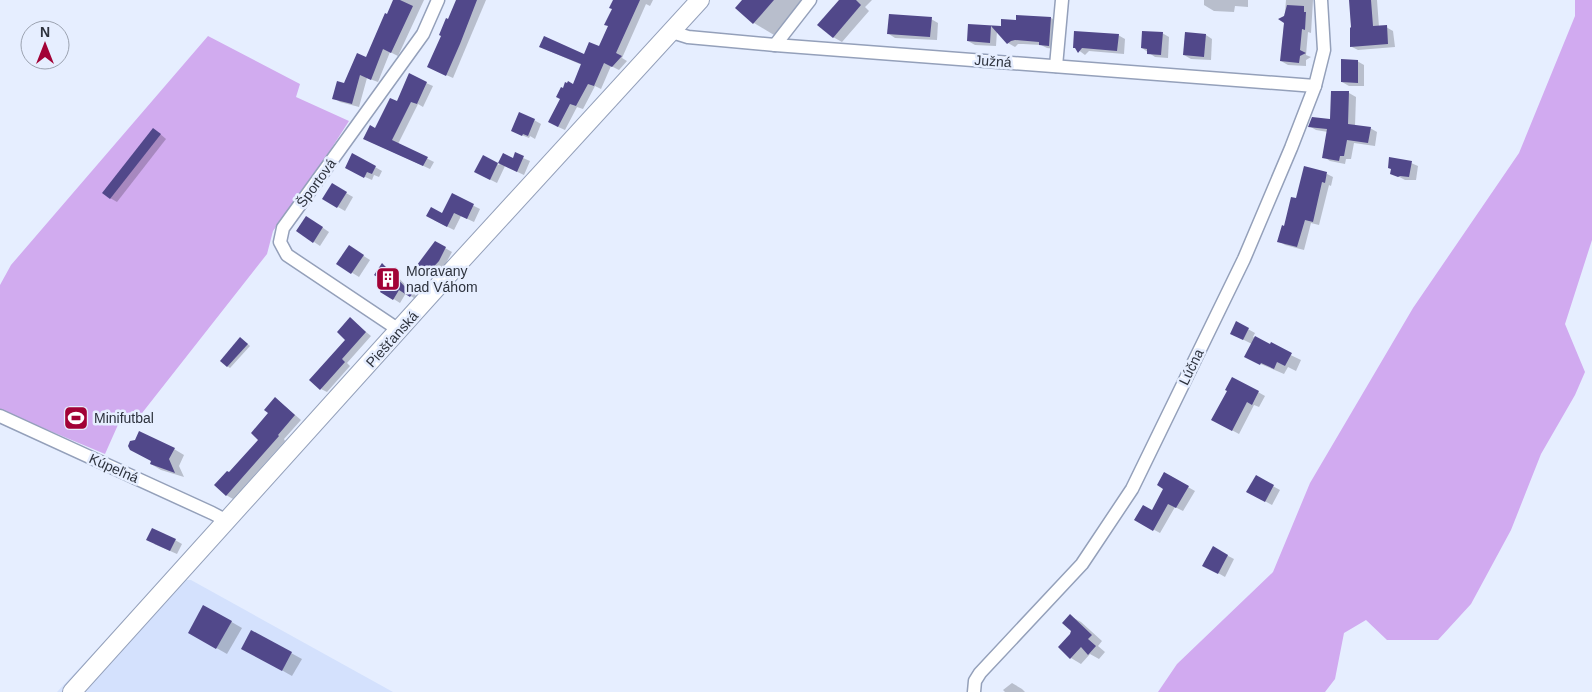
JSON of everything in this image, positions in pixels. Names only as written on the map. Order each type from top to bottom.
[{"type":"main road","name":"Piešťanská","points":[[72,692],[509,208],[700,0]]},
{"type":"street","name":"Športová","points":[[400,330],[286,255],[280,242],[283,228],[423,34],[438,0]]},
{"type":"street","points":[[775,45],[810,0]]},
{"type":"street","points":[[1056,66],[1062,0]]},
{"type":"street","name":"Lúčna","points":[[974,692],[975,681],[980,673],[1082,564],[1132,488],[1244,259],[1291,148],[1315,86],[1324,50],[1321,0]]},
{"type":"street","name":"Južná","points":[[672,32],[688,36],[775,45],[1315,86]]},
{"type":"street","name":"Kúpeľná","points":[[0,416],[227,521]]},
{"type":"shaded area","points":[[1575,0],[1592,0],[1592,240],[1565,324],[1585,372],[1575,395],[1541,454],[1511,530],[1471,604],[1438,640],[1387,640],[1366,620],[1344,633],[1335,679],[1325,692],[1158,692],[1177,664],[1273,572],[1310,483],[1413,308],[1519,153],[1575,16]]},
{"type":"shaded area","points":[[208,36],[300,84],[296,97],[349,121],[320,166],[273,231],[267,254],[135,422],[121,418],[105,454],[0,410],[0,285],[11,265]]},
{"type":"shaded area","points":[[163,579],[191,580],[393,692],[57,692]]},
{"type":"building","points":[[393,0],[400,0],[413,6],[391,53],[383,49],[371,80],[360,75],[352,104],[332,99],[337,81],[344,83],[357,53],[366,57],[385,13],[387,14]]},
{"type":"building","points":[[456,0],[477,0],[446,76],[427,67],[441,36],[439,35],[446,18],[448,19]]},
{"type":"building","points":[[613,0],[640,0],[616,53],[622,56],[612,67],[604,63],[594,86],[588,84],[576,106],[570,104],[558,127],[548,122],[560,99],[556,97],[565,82],[567,83],[568,81],[573,84],[581,64],[539,47],[544,36],[584,54],[589,42],[599,46],[608,26],[604,25],[612,9],[609,8]]},
{"type":"building","points":[[742,0],[774,0],[753,24],[735,8]]},
{"type":"building","points":[[839,0],[856,0],[861,5],[833,38],[817,25]]},
{"type":"building","points":[[1349,0],[1371,0],[1373,26],[1387,25],[1388,44],[1350,47]]},
{"type":"building","points":[[1287,5],[1304,6],[1304,12],[1306,12],[1305,30],[1302,29],[1300,50],[1306,53],[1300,56],[1299,63],[1280,61],[1284,23],[1278,19],[1284,16]]},
{"type":"building","points":[[889,14],[932,17],[930,37],[887,34]]},
{"type":"building","points":[[1016,15],[1051,17],[1049,46],[1039,45],[1039,42],[1015,40],[1007,44],[991,26],[990,43],[967,41],[968,24],[1001,26],[1001,19],[1016,20]]},
{"type":"building","points":[[1074,31],[1119,34],[1117,51],[1082,48],[1078,53],[1073,48]]},
{"type":"building","points":[[1142,31],[1163,32],[1161,55],[1147,54],[1147,49],[1141,48]]},
{"type":"building","points":[[1185,32],[1206,34],[1204,57],[1183,55]]},
{"type":"building","points":[[1341,59],[1358,60],[1358,83],[1341,82]]},
{"type":"building","points":[[409,73],[427,82],[417,104],[411,102],[392,140],[428,157],[423,166],[363,139],[370,125],[375,128],[390,98],[397,101]]},
{"type":"building","points":[[1331,91],[1349,91],[1348,124],[1371,127],[1368,143],[1347,140],[1344,156],[1340,156],[1339,161],[1322,158],[1327,129],[1308,127],[1312,117],[1330,119]]},
{"type":"building","points":[[519,112],[535,119],[528,136],[523,134],[522,136],[511,131]]},
{"type":"building","points":[[153,128],[161,134],[110,199],[102,193]]},
{"type":"building","points":[[515,152],[524,156],[517,172],[498,163],[503,153],[513,158]]},
{"type":"building","points":[[352,153],[376,166],[372,174],[367,172],[364,178],[345,168]]},
{"type":"building","points":[[483,155],[498,163],[490,180],[474,172]]},
{"type":"building","points":[[1389,157],[1412,161],[1409,177],[1398,177],[1390,174],[1391,169],[1388,168]]},
{"type":"building","points":[[1304,166],[1327,172],[1325,183],[1322,182],[1313,222],[1305,220],[1297,247],[1277,242],[1282,225],[1284,226],[1291,197],[1296,198]]},
{"type":"building","points":[[332,183],[347,192],[337,208],[322,199]]},
{"type":"building","points":[[452,193],[474,204],[467,219],[454,213],[447,227],[426,216],[431,207],[442,213]]},
{"type":"building","points":[[306,216],[323,227],[313,243],[296,231]]},
{"type":"building","points":[[435,241],[446,247],[439,261],[428,273],[417,265]]},
{"type":"building","points":[[349,245],[364,255],[351,274],[336,264]]},
{"type":"building","name":"Moravany nad Váhom","points":[[382,263],[412,294],[410,297],[399,290],[393,300],[380,292],[385,282],[374,275]]},
{"type":"building","points":[[350,317],[366,332],[342,359],[345,362],[320,390],[309,380],[345,340],[337,332]]},
{"type":"building","points":[[1236,321],[1249,328],[1243,340],[1230,334]]},
{"type":"building","points":[[1255,336],[1292,353],[1285,366],[1277,362],[1274,369],[1244,357]]},
{"type":"building","points":[[240,337],[248,344],[227,367],[220,361]]},
{"type":"building","points":[[1232,377],[1259,391],[1252,405],[1247,402],[1232,431],[1211,420],[1227,391],[1225,390]]},
{"type":"building","points":[[275,397],[295,415],[226,496],[214,485],[227,471],[229,472],[258,440],[251,433],[268,413],[264,410]]},
{"type":"building","points":[[139,431],[175,448],[169,459],[175,473],[150,464],[151,461],[130,450],[128,446],[130,441],[135,440]]},
{"type":"building","points":[[1164,472],[1189,486],[1176,508],[1168,504],[1153,531],[1134,520],[1143,505],[1152,510],[1163,489],[1157,485]]},
{"type":"building","points":[[1256,475],[1274,485],[1265,502],[1246,492]]},
{"type":"building","points":[[152,528],[176,539],[170,551],[146,540]]},
{"type":"building","points":[[1213,546],[1228,555],[1218,574],[1202,566]]},
{"type":"building","points":[[203,605],[232,621],[216,649],[188,633]]},
{"type":"building","points":[[1070,614],[1092,635],[1088,639],[1096,646],[1088,655],[1081,647],[1070,659],[1058,647],[1070,634],[1071,631],[1062,623]]},
{"type":"building","points":[[251,630],[292,652],[282,671],[241,649]]},
{"type":"place","name":"Moravany nad Váhom","points":[[388,279]]},
{"type":"place","name":"Minifutbal","points":[[76,418]]}]
